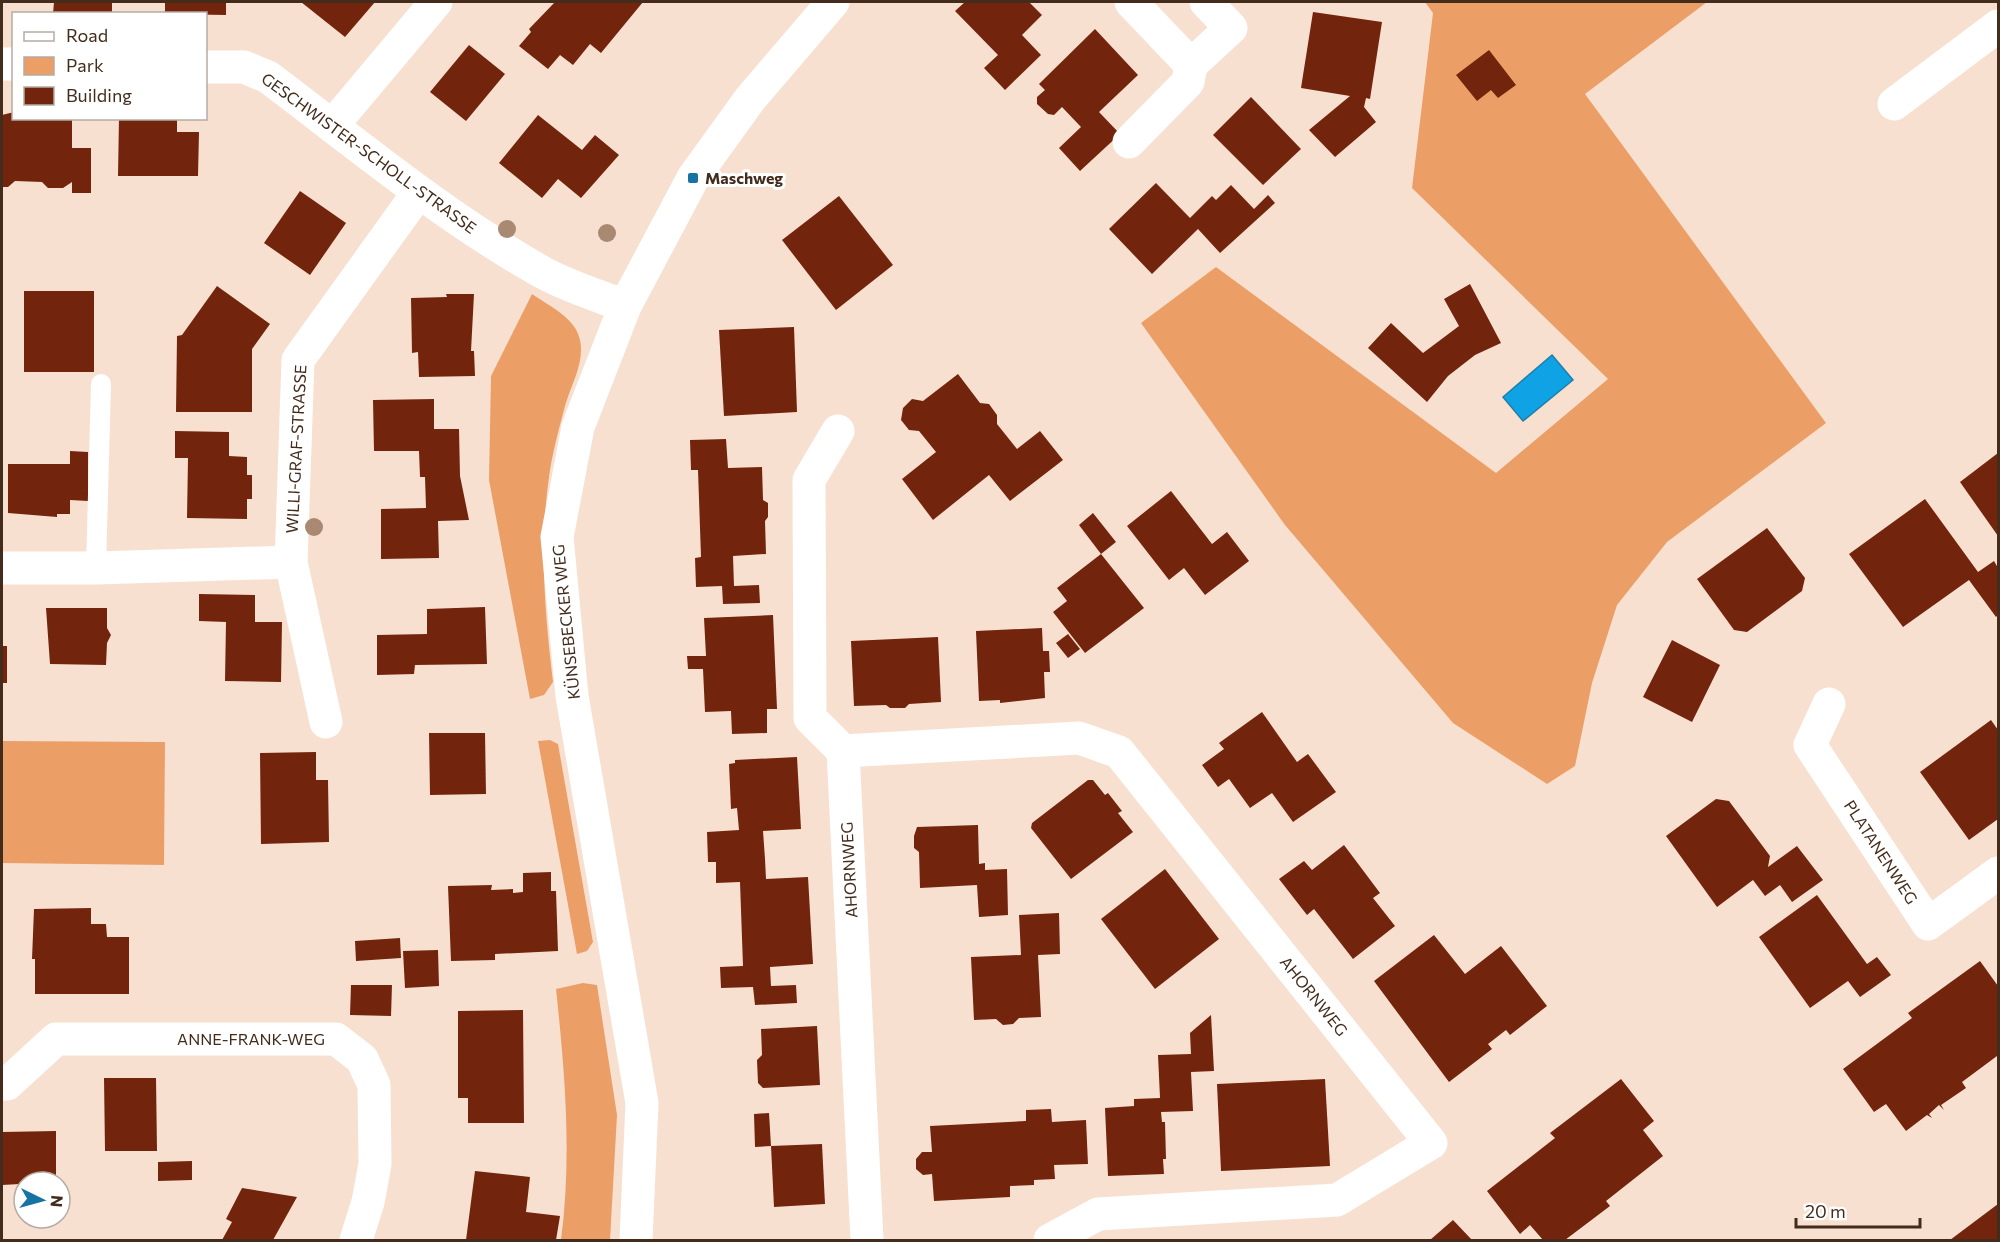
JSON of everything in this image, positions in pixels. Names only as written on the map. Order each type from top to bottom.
[{"type":"street","points":[[332,126],[436,2]]},
{"type":"street","name":"KÜNSEBECKER WEG","points":[[636,1240],[642,1102],[572,696],[557,537],[578,427],[625,306],[693,178],[750,99],[833,2]]},
{"type":"street","points":[[1131,2],[1191,65]]},
{"type":"street","points":[[1129,142],[1188,82],[1191,65],[1231,28],[1206,2]]},
{"type":"street","points":[[1894,105],[1998,26]]},
{"type":"street","name":"GESCHWISTER-SCHOLL-STRASSE","points":[[207,67],[244,67],[268,77],[418,193],[542,272],[625,306]]},
{"type":"street","name":"WILLI-GRAF-STRASSE","points":[[326,722],[291,562],[298,360],[418,193]]},
{"type":"street","points":[[838,431],[809,480],[810,718],[843,751]]},
{"type":"street","points":[[2,568],[96,568],[291,562]]},
{"type":"street","name":"PLATANENWEG","points":[[1828,704],[1810,745],[1928,924],[1998,873]]},
{"type":"street","name":"AHORNWEG","points":[[867,1240],[843,751],[1079,738],[1119,752],[1431,1143],[1337,1200],[1098,1214],[1050,1240]]},
{"type":"street","name":"ANNE-FRANK-WEG","points":[[2,1084],[7,1084],[56,1039],[336,1039],[362,1059],[374,1086],[375,1164],[368,1202],[356,1240]]},
{"type":"lane","points":[[96,568],[101,384]]},
{"type":"green space","points":[[1425,2],[1707,2],[1585,94],[1826,423],[1667,542],[1617,605],[1592,683],[1575,766],[1547,784],[1453,723],[1285,525],[1141,323],[1216,267],[1496,473],[1608,379],[1412,188],[1433,13]]},
{"type":"green space","points":[[532,294],[554,308],[573,325],[580,340],[581,357],[554,450],[546,503],[544,580],[553,682],[544,695],[530,699],[489,480],[491,376]]},
{"type":"green space","points":[[550,740],[558,744],[593,942],[587,951],[577,954],[538,741]]},
{"type":"green space","points":[[2,741],[165,742],[164,865],[2,863]]},
{"type":"green space","points":[[583,983],[597,985],[617,1115],[610,1240],[561,1240],[567,1146],[556,989]]},
{"type":"water","points":[[1552,355],[1573,380],[1523,421],[1503,397]]},
{"type":"building","points":[[54,2],[112,2],[112,12],[53,12]]},
{"type":"building","points":[[165,2],[226,2],[226,15],[207,15],[207,12],[165,12]]},
{"type":"building","points":[[301,2],[375,2],[345,37]]},
{"type":"building","points":[[555,2],[643,2],[601,53],[590,44],[573,65],[560,55],[548,69],[519,46],[531,32],[529,29]]},
{"type":"building","points":[[965,2],[1029,2],[1042,15],[1022,35],[1041,55],[1005,90],[984,68],[998,55],[955,11]]},
{"type":"building","points":[[1313,12],[1382,22],[1370,99],[1366,98],[1364,107],[1376,122],[1335,157],[1309,130],[1350,96],[1301,88]]},
{"type":"building","points":[[1095,29],[1138,75],[1099,112],[1120,134],[1080,171],[1059,148],[1081,127],[1062,107],[1054,115],[1048,114],[1037,104],[1037,97],[1045,90],[1039,84]]},
{"type":"building","points":[[469,45],[505,74],[466,121],[430,92]]},
{"type":"building","points":[[1489,50],[1516,85],[1498,98],[1491,90],[1477,101],[1456,75]]},
{"type":"building","points":[[1251,97],[1301,149],[1263,185],[1213,135]]},
{"type":"building","points":[[12,112],[12,120],[72,120],[72,148],[91,148],[91,193],[72,193],[72,182],[63,188],[48,188],[42,182],[15,181],[8,187],[2,187],[2,115]]},
{"type":"building","points":[[538,115],[582,150],[595,135],[619,155],[581,198],[558,179],[542,198],[499,163]]},
{"type":"building","points":[[119,120],[177,120],[177,132],[199,132],[198,176],[118,176]]},
{"type":"building","points":[[1156,183],[1190,218],[1212,196],[1216,200],[1231,185],[1254,209],[1268,195],[1275,203],[1220,253],[1198,229],[1152,274],[1109,229]]},
{"type":"building","points":[[300,191],[346,223],[310,275],[264,243]]},
{"type":"building","points":[[839,196],[893,265],[836,310],[782,240]]},
{"type":"building","points":[[1470,284],[1501,343],[1475,355],[1448,376],[1427,402],[1368,348],[1391,323],[1423,353],[1459,326],[1444,299]]},
{"type":"building","points":[[217,286],[270,324],[252,349],[252,412],[176,412],[177,336],[182,335]]},
{"type":"building","points":[[24,291],[94,291],[94,372],[24,372]]},
{"type":"building","points":[[446,294],[474,294],[471,351],[474,351],[475,376],[419,377],[418,352],[412,353],[411,298],[447,297]]},
{"type":"building","points":[[794,327],[797,412],[724,416],[719,330]]},
{"type":"building","points":[[958,374],[980,403],[989,404],[997,415],[997,424],[1017,449],[1040,431],[1063,460],[1010,501],[989,475],[933,520],[902,479],[936,452],[919,431],[909,430],[901,420],[903,408],[912,399],[923,401]]},
{"type":"building","points":[[434,399],[434,429],[459,429],[460,476],[469,520],[438,521],[439,558],[381,559],[381,509],[426,508],[425,477],[420,477],[419,451],[374,451],[373,400]]},
{"type":"building","points":[[175,431],[229,432],[229,456],[247,457],[247,475],[252,475],[252,499],[247,499],[247,519],[187,518],[188,458],[175,458]]},
{"type":"building","points":[[726,439],[728,468],[762,467],[763,500],[768,503],[768,517],[765,521],[766,554],[733,556],[734,586],[759,585],[760,603],[723,604],[722,586],[696,587],[695,558],[701,557],[698,470],[691,470],[690,440]]},
{"type":"building","points":[[70,451],[88,452],[88,501],[70,500],[70,514],[57,514],[57,517],[8,513],[8,464],[70,464]]},
{"type":"building","points":[[1998,453],[1998,536],[1960,482]]},
{"type":"building","points":[[1171,491],[1212,544],[1227,532],[1249,561],[1205,595],[1184,568],[1169,580],[1127,526]]},
{"type":"building","points":[[1925,499],[1978,572],[1994,561],[1998,568],[1998,615],[1996,617],[1969,580],[1903,627],[1849,554]]},
{"type":"building","points":[[1093,513],[1116,542],[1101,554],[1079,525]]},
{"type":"building","points":[[1767,528],[1805,578],[1802,591],[1747,632],[1734,630],[1697,579]]},
{"type":"building","points":[[1101,554],[1144,608],[1085,653],[1053,612],[1067,601],[1057,588]]},
{"type":"building","points":[[199,594],[255,595],[255,622],[282,622],[281,682],[225,681],[226,622],[199,621]]},
{"type":"building","points":[[485,607],[487,664],[415,665],[414,674],[377,675],[377,635],[427,634],[427,609]]},
{"type":"building","points":[[46,608],[107,608],[107,628],[111,635],[107,643],[106,665],[50,664]]},
{"type":"building","points":[[773,615],[777,709],[767,709],[767,733],[732,734],[731,711],[705,712],[703,669],[688,669],[687,656],[706,656],[704,618]]},
{"type":"building","points":[[1042,628],[1043,651],[1049,651],[1050,672],[1044,672],[1045,698],[1000,703],[1000,700],[979,701],[976,631]]},
{"type":"building","points":[[1068,634],[1080,649],[1068,658],[1056,643]]},
{"type":"building","points":[[938,637],[941,702],[909,704],[905,708],[890,708],[886,705],[854,706],[851,641]]},
{"type":"building","points":[[1672,640],[1720,665],[1692,722],[1643,697]]},
{"type":"building","points":[[2,646],[7,646],[7,683],[2,683]]},
{"type":"building","points":[[1262,712],[1297,762],[1308,754],[1336,792],[1293,822],[1272,793],[1250,808],[1229,779],[1218,787],[1202,765],[1224,749],[1219,743]]},
{"type":"building","points":[[1991,720],[1998,730],[1998,819],[1969,840],[1920,772]]},
{"type":"building","points":[[429,733],[485,733],[486,794],[430,795]]},
{"type":"building","points":[[316,752],[316,780],[328,780],[329,842],[261,844],[260,753]]},
{"type":"building","points":[[797,757],[801,829],[763,831],[766,879],[808,877],[813,964],[770,967],[771,986],[796,985],[797,1003],[755,1005],[753,987],[721,988],[720,967],[743,966],[740,882],[716,883],[716,862],[708,862],[707,832],[739,830],[737,808],[731,809],[729,764],[735,763],[735,760]]},
{"type":"building","points":[[1088,780],[1093,780],[1105,795],[1108,793],[1122,811],[1118,813],[1133,832],[1071,879],[1031,828],[1032,823]]},
{"type":"building","points":[[1716,799],[1729,801],[1770,856],[1768,867],[1797,846],[1823,880],[1792,902],[1780,885],[1765,896],[1753,880],[1717,907],[1666,836]]},
{"type":"building","points":[[978,825],[979,864],[985,863],[985,870],[1007,869],[1008,915],[979,917],[977,885],[920,888],[919,852],[914,848],[917,827]]},
{"type":"building","points":[[1344,845],[1380,893],[1373,898],[1395,926],[1353,959],[1314,909],[1307,915],[1279,879],[1304,861],[1312,870]]},
{"type":"building","points":[[1165,869],[1219,939],[1155,989],[1101,919]]},
{"type":"building","points":[[551,872],[551,891],[556,891],[558,951],[495,954],[495,960],[451,961],[448,886],[492,885],[491,890],[513,889],[513,893],[523,892],[523,873]]},
{"type":"building","points":[[1817,895],[1867,964],[1877,957],[1891,975],[1860,997],[1848,981],[1810,1008],[1759,937]]},
{"type":"building","points":[[91,908],[91,924],[106,924],[107,937],[129,937],[129,994],[35,994],[35,959],[32,959],[34,909]]},
{"type":"building","points":[[1059,913],[1060,954],[1038,955],[1041,1017],[1019,1018],[1013,1024],[1003,1025],[996,1019],[974,1020],[971,957],[1021,955],[1019,915]]},
{"type":"building","points":[[1434,935],[1465,974],[1501,946],[1547,1006],[1510,1035],[1506,1030],[1488,1044],[1492,1049],[1449,1082],[1374,981]]},
{"type":"building","points":[[400,938],[401,958],[356,961],[355,941]]},
{"type":"building","points":[[438,950],[439,986],[405,988],[403,951]]},
{"type":"building","points":[[1980,961],[1998,986],[1998,1058],[1997,1056],[1962,1082],[1966,1088],[1941,1105],[1944,1110],[1939,1105],[1929,1114],[1932,1118],[1927,1115],[1906,1131],[1886,1104],[1874,1112],[1843,1069],[1912,1018],[1908,1013]]},
{"type":"building","points":[[351,985],[392,985],[391,1016],[350,1015]]},
{"type":"building","points":[[523,1010],[524,1123],[468,1123],[468,1098],[458,1098],[458,1011]]},
{"type":"building","points":[[1211,1015],[1214,1071],[1191,1072],[1193,1111],[1161,1112],[1162,1122],[1165,1122],[1164,1174],[1108,1176],[1105,1108],[1134,1106],[1134,1099],[1160,1098],[1158,1055],[1191,1054],[1190,1033]]},
{"type":"building","points":[[817,1026],[820,1085],[763,1088],[758,1083],[757,1060],[762,1055],[761,1029]]},
{"type":"building","points":[[104,1078],[156,1078],[157,1151],[105,1151]]},
{"type":"building","points":[[1325,1079],[1330,1166],[1221,1171],[1217,1084]]},
{"type":"building","points":[[1621,1079],[1654,1121],[1643,1130],[1663,1156],[1606,1201],[1610,1206],[1565,1240],[1543,1240],[1530,1225],[1520,1234],[1487,1191],[1555,1138],[1550,1133]]},
{"type":"building","points":[[1051,1109],[1052,1122],[1086,1120],[1088,1164],[1054,1165],[1055,1179],[1034,1180],[1034,1185],[1010,1186],[1010,1197],[934,1201],[932,1174],[923,1175],[916,1169],[916,1159],[922,1152],[932,1152],[930,1126],[1026,1121],[1026,1110]]},
{"type":"building","points":[[769,1113],[771,1146],[755,1147],[754,1114]]},
{"type":"building","points":[[56,1131],[56,1170],[12,1170],[12,1184],[2,1185],[2,1132]]},
{"type":"building","points":[[822,1144],[825,1204],[774,1207],[771,1146]]},
{"type":"building","points":[[192,1161],[192,1180],[158,1181],[158,1162]]},
{"type":"building","points":[[475,1171],[530,1177],[526,1212],[560,1216],[556,1240],[466,1240]]},
{"type":"building","points":[[242,1188],[297,1197],[273,1240],[222,1240],[232,1222],[226,1219]]},
{"type":"building","points":[[1998,1204],[1998,1240],[1950,1240]]},
{"type":"building","points":[[1453,1220],[1472,1240],[1430,1240]]},
{"type":"place","name":"Maschweg","points":[[693,178]]}]
